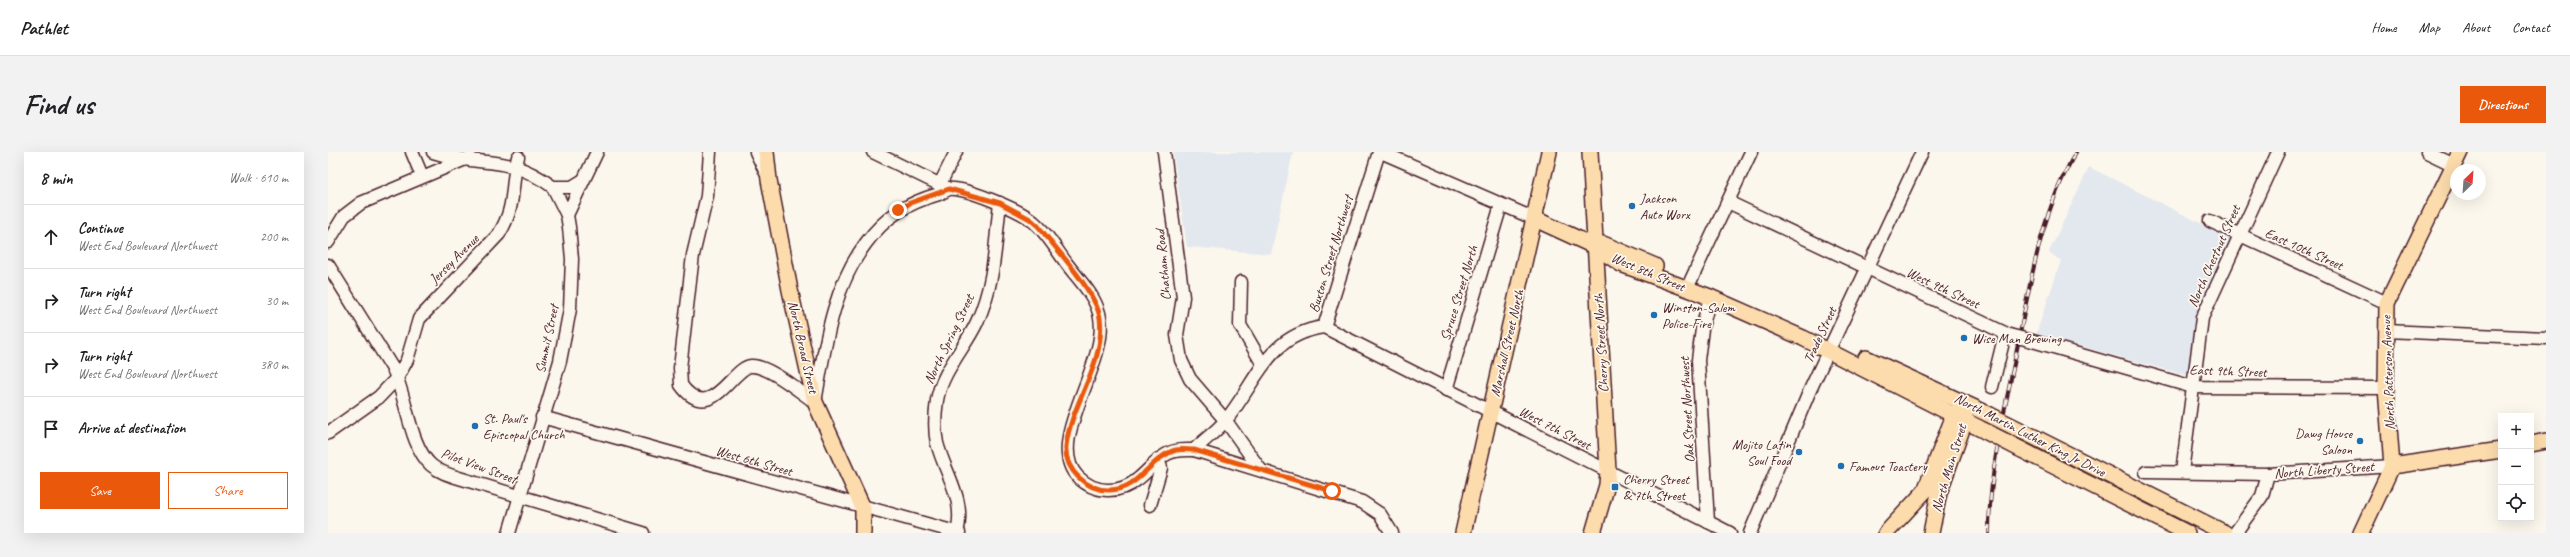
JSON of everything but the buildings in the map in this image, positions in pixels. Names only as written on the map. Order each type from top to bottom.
[{"type":"main road","name":"North Broad Street","points":[[766,152],[769,180],[815,402],[863,508],[863,533]]},
{"type":"main road","name":"Marshall Street North","points":[[1463,533],[1535,220],[1549,152]]},
{"type":"main road","name":"Cherry Street North","points":[[1590,152],[1608,471],[1607,485],[1593,533]]},
{"type":"main road","name":"North Patterson Avenue","points":[[2362,533],[2392,466],[2386,388],[2387,303],[2457,158]]},
{"type":"main road","name":"West 8th Street","points":[[1535,220],[1691,280],[1831,347]]},
{"type":"main road","name":"West 8th Street","points":[[1596,243],[1621,264],[1831,347]]},
{"type":"main road","points":[[1597,284],[1606,272],[1621,264]]},
{"type":"main road","name":"North Martin Luther King Jr Drive","points":[[1831,347],[1965,402],[2225,533]]},
{"type":"main road","name":"North Martin Luther King Jr Drive","points":[[1831,347],[1960,418],[2187,533]]},
{"type":"main road","name":"North Main Street","points":[[1931,533],[1934,516],[1965,402]]},
{"type":"main road","points":[[1886,533],[1912,508],[1929,485],[1960,418]]},
{"type":"main road","points":[[2534,443],[2546,441]]},
{"type":"main road","name":"North Liberty Street","points":[[2392,466],[2498,450]]},
{"type":"main road","points":[[1912,508],[1926,508],[1934,516]]},
{"type":"street","points":[[412,152],[422,176]]},
{"type":"street","name":"Summit Street","points":[[433,152],[470,157],[494,153],[518,157],[544,175],[553,187],[567,215],[572,258],[570,309],[560,361],[542,417],[509,533]]},
{"type":"street","points":[[567,215],[575,201],[582,181],[597,152]]},
{"type":"street","points":[[710,152],[707,196],[693,254],[680,368],[681,385],[695,397],[713,396],[725,389],[744,368],[754,366],[777,376],[815,402],[833,313],[842,286],[852,264],[877,229],[898,210],[944,187],[956,152]]},
{"type":"street","points":[[756,152],[769,180]]},
{"type":"street","points":[[873,152],[944,187],[1000,203],[1030,219],[1038,226],[1087,290],[1099,312],[1099,344],[1066,446],[1072,470],[1090,486],[1111,490],[1136,481],[1158,459],[1176,450],[1194,450],[1260,469],[1362,502],[1380,514],[1392,533]]},
{"type":"street","name":"Chatham Road","points":[[1164,152],[1183,297],[1176,335],[1181,360],[1194,385],[1226,421],[1260,469]]},
{"type":"street","name":"Buxton Street Northwest","points":[[1194,450],[1226,421],[1262,363],[1293,336],[1309,329],[1324,327],[1380,152]]},
{"type":"street","name":"West 8th Street","points":[[1380,152],[1535,220]]},
{"type":"street","points":[[1691,280],[1751,152]]},
{"type":"street","name":"Trade Street","points":[[1750,533],[1800,412],[1922,152]]},
{"type":"street","name":"North Chestnut Street","points":[[2182,472],[2202,318],[2278,152]]},
{"type":"street","points":[[2427,152],[2457,158]]},
{"type":"street","points":[[328,242],[344,216],[361,203],[470,157]]},
{"type":"street","name":"Jersey Avenue","points":[[328,433],[379,397],[397,378],[407,360],[419,319],[487,247],[505,225],[514,198],[518,157]]},
{"type":"street","points":[[553,187],[572,187],[582,181]]},
{"type":"street","name":"West 9th Street","points":[[1728,202],[1855,261],[1867,270],[2007,335]]},
{"type":"street","name":"North Spring Street","points":[[958,533],[960,516],[957,495],[937,442],[938,399],[946,376],[971,333],[986,297],[994,266],[1000,203]]},
{"type":"street","name":"Spruce Street North","points":[[1446,390],[1501,205]]},
{"type":"street","name":"East 10th Street","points":[[2210,221],[2387,303]]},
{"type":"street","name":"Pilot View Street","points":[[328,265],[397,378],[419,450],[431,465],[445,473],[520,497],[643,533]]},
{"type":"street","points":[[1241,282],[1240,325],[1262,363]]},
{"type":"street","name":"Oak Street Northwest","points":[[1708,522],[1698,360],[1702,330],[1710,298]]},
{"type":"street","name":"West 7th Street","points":[[1324,327],[1730,533]]},
{"type":"street","points":[[2386,331],[2546,338]]},
{"type":"street","points":[[1992,387],[2007,335]]},
{"type":"street","name":"East 9th Street","points":[[2007,335],[2193,387],[2386,388]]},
{"type":"street","name":"West 6th Street","points":[[542,417],[863,508],[958,533]]},
{"type":"street","points":[[1150,505],[1162,468],[1158,459]]},
{"type":"street","name":"North Liberty Street","points":[[2146,472],[2268,474],[2392,466]]},
{"type":"street","points":[[2235,533],[2262,496],[2268,474]]},
{"type":"shaded area","points":[[1173,152],[1293,152],[1271,254],[1187,247]]},
{"type":"shaded area","points":[[2089,167],[2232,239],[2197,317],[2189,376],[2036,334],[2061,261],[2049,252]]},
{"type":"railway","points":[[1989,533],[1994,465],[2032,276],[2053,200],[2076,152]]},
{"type":"place","name":"Jackson Auto Worx","points":[[1632,206]]},
{"type":"place","name":"Winston-Salem Police-Fire","points":[[1654,315]]},
{"type":"place","name":"Wise Man Brewing","points":[[1964,338]]},
{"type":"place","name":"St. Paul's Episcopal Church","points":[[475,426]]},
{"type":"place","name":"Dawg House Saloon","points":[[2360,441]]},
{"type":"place","name":"Mojito Latin Soul Food","points":[[1799,452]]},
{"type":"place","name":"Famous Toastery","points":[[1841,466]]},
{"type":"place","name":"Cherry Street & 7th Street","points":[[1615,487]]},
{"type":"route","points":[[898,210],[910,203],[949,189],[1000,203],[1030,219],[1038,226],[1087,290],[1099,312],[1101,330],[1095,358],[1066,446],[1066,453],[1072,470],[1084,483],[1097,489],[1104,490],[1125,487],[1136,481],[1158,459],[1168,453],[1176,450],[1194,450],[1332,491]]}]
